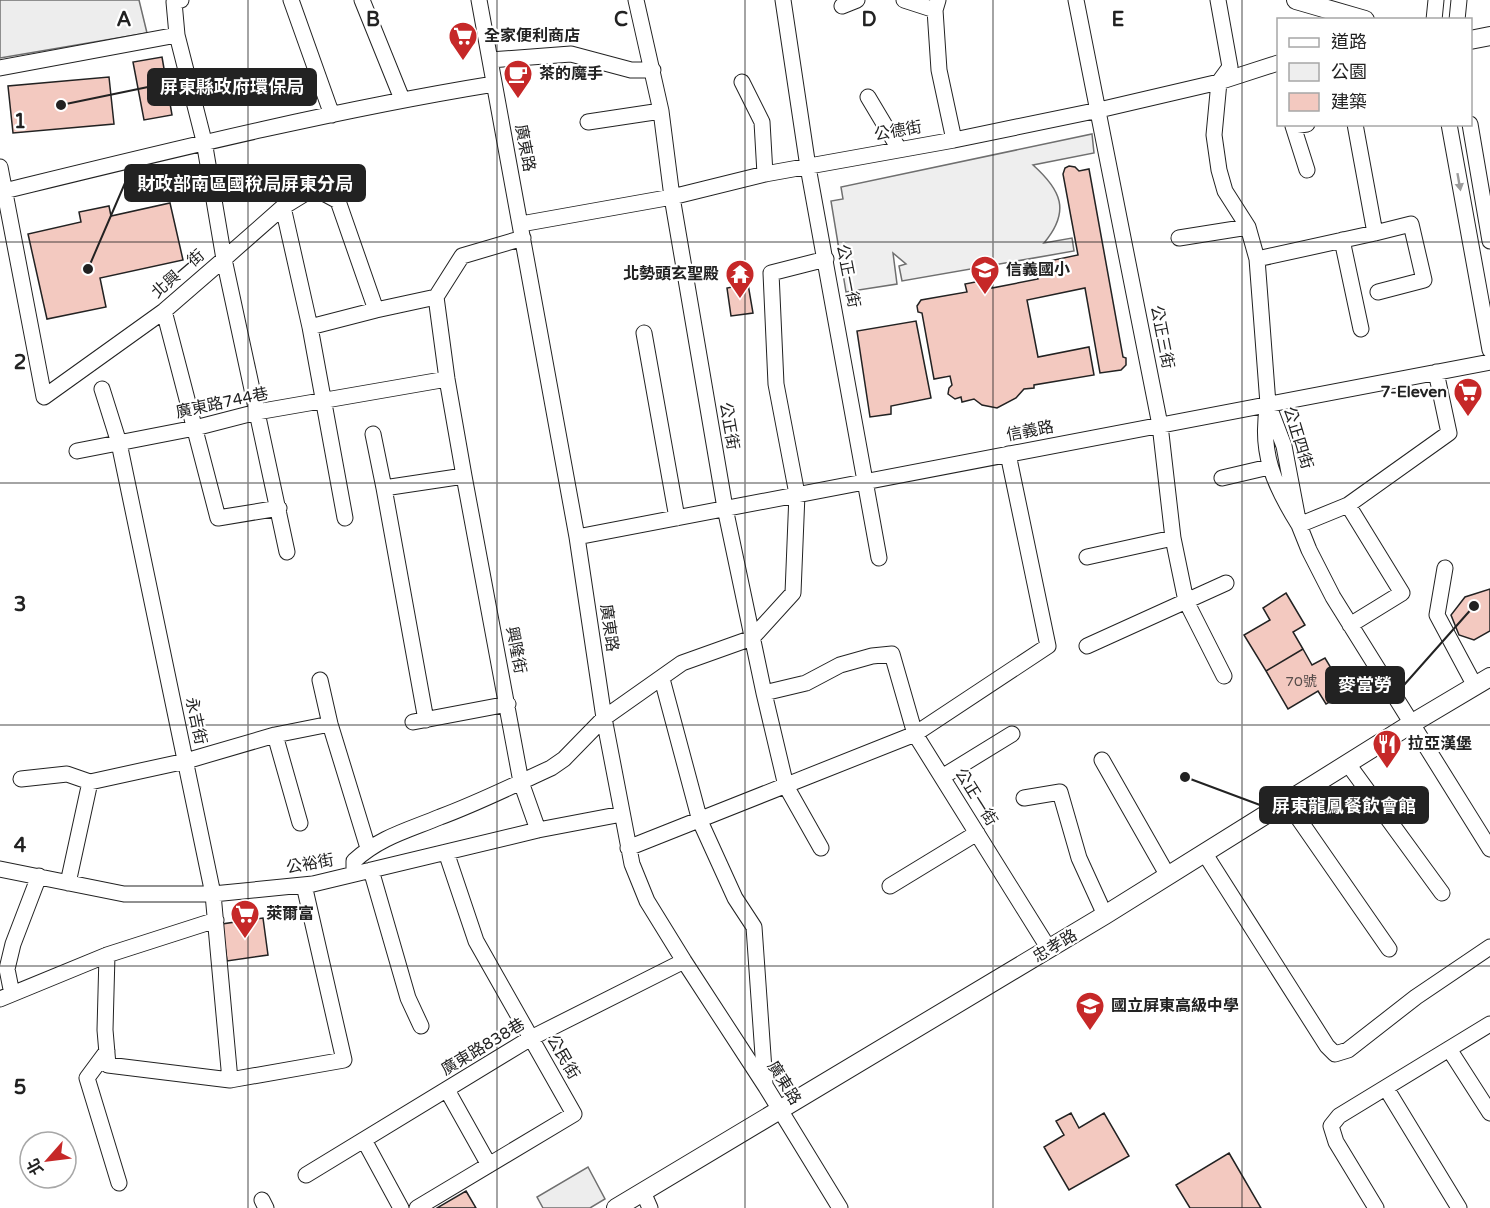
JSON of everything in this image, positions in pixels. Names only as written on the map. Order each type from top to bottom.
[{"type":"main road","points":[[1307,1],[1359,18]]},
{"type":"main road","points":[[1472,40],[1490,36]]},
{"type":"main road","name":"忠孝路","points":[[616,1208],[646,1200],[780,1111],[1205,854],[1482,681]]},
{"type":"street","name":"北興一街","points":[[0,167],[2,191],[44,397],[164,311],[224,259],[204,141],[177,35],[174,2],[181,0]]},
{"type":"street","points":[[291,0],[332,115]]},
{"type":"street","points":[[362,0],[402,99]]},
{"type":"street","name":"廣東路","points":[[479,0],[577,537],[604,718],[628,848],[640,886],[684,961],[766,1087],[840,1208]]},
{"type":"street","name":"公正街","points":[[636,0],[661,111],[672,197],[725,508],[752,638],[786,786],[821,848]]},
{"type":"street","name":"公正一街","points":[[783,0],[808,168],[867,480],[879,558]]},
{"type":"street","points":[[842,6],[857,0]]},
{"type":"street","points":[[904,0],[936,5],[939,70],[954,140]]},
{"type":"street","name":"公正三街","points":[[1076,0],[1160,425],[1173,538],[1186,601],[1224,675]]},
{"type":"street","name":"公正四街","points":[[1218,0],[1230,67],[1219,82],[1214,135],[1219,170],[1225,191],[1248,227],[1257,259],[1268,404],[1284,446],[1299,525],[1333,597],[1490,849]]},
{"type":"street","points":[[1434,18],[1436,0]]},
{"type":"street","points":[[1457,18],[1459,0]]},
{"type":"street","points":[[0,68],[177,35]]},
{"type":"street","points":[[490,60],[572,54],[631,70],[653,70]]},
{"type":"street","name":"公德街","points":[[522,231],[765,174],[808,168],[1099,110],[1219,82],[1277,63]]},
{"type":"street","points":[[742,82],[762,122],[765,174]]},
{"type":"street","points":[[2,191],[204,141],[402,99],[494,84]]},
{"type":"street","points":[[868,96],[899,149]]},
{"type":"street","points":[[588,122],[661,111]]},
{"type":"street","points":[[1293,126],[1307,170]]},
{"type":"street","points":[[1355,126],[1375,233]]},
{"type":"street","points":[[1449,126],[1490,350]]},
{"type":"street","points":[[1470,126],[1490,241]]},
{"type":"street","points":[[287,552],[224,259],[283,207],[314,188],[338,201],[376,310]]},
{"type":"street","points":[[283,207],[325,402],[345,518]]},
{"type":"street","points":[[1257,259],[1411,224],[1424,280],[1378,292]]},
{"type":"street","points":[[1179,238],[1248,227]]},
{"type":"street","points":[[384,488],[464,476],[447,379],[436,297],[462,256],[522,231]]},
{"type":"street","points":[[1342,240],[1361,329]]},
{"type":"street","points":[[354,874],[354,861],[368,848],[402,831],[440,818],[551,768],[564,759],[604,718],[682,663],[752,638],[793,593],[797,494],[776,384],[771,273],[826,259]]},
{"type":"street","points":[[310,327],[436,297]]},
{"type":"street","points":[[164,311],[218,518],[279,508]]},
{"type":"street","points":[[644,333],[677,518]]},
{"type":"street","name":"信義路","points":[[577,537],[1490,362]]},
{"type":"street","points":[[1268,404],[1264,425],[1269,467],[1280,494],[1299,525],[1348,505],[1449,432],[1436,372]]},
{"type":"street","name":"廣東路744巷","points":[[77,451],[195,428],[257,412],[447,379]]},
{"type":"street","points":[[102,389],[119,443]]},
{"type":"street","points":[[373,434],[384,488],[419,721],[508,704]]},
{"type":"street","name":"永吉街","points":[[119,443],[213,894],[230,1080]]},
{"type":"street","points":[[628,848],[915,734],[1048,646],[1008,454]]},
{"type":"street","points":[[1222,478],[1269,467]]},
{"type":"street","name":"興隆街","points":[[464,476],[521,782],[538,830]]},
{"type":"street","points":[[1348,505],[1402,593],[1350,625]]},
{"type":"street","points":[[1087,557],[1173,538]]},
{"type":"street","points":[[1445,568],[1437,615],[1482,681]]},
{"type":"street","points":[[1087,646],[1226,583]]},
{"type":"street","name":"公正一街","points":[[764,693],[806,683],[840,664],[872,656],[892,654],[915,734],[1049,949]]},
{"type":"street","points":[[662,679],[700,821],[735,897],[754,927],[766,1087]]},
{"type":"street","points":[[320,680],[330,724],[368,848]]},
{"type":"street","points":[[21,779],[67,774],[90,782],[186,761],[275,735],[330,724]]},
{"type":"street","points":[[942,777],[1012,734]]},
{"type":"street","points":[[275,735],[300,823]]},
{"type":"street","points":[[1102,760],[1168,876]]},
{"type":"street","points":[[1348,764],[1442,892]]},
{"type":"street","points":[[68,883],[90,782]]},
{"type":"street","points":[[1024,798],[1060,792],[1079,858],[1105,915]]},
{"type":"street","points":[[1287,802],[1389,949]]},
{"type":"street","name":"公裕街","points":[[0,869],[124,894],[213,894],[304,885],[538,830],[622,814]]},
{"type":"street","points":[[890,886],[977,833]]},
{"type":"street","name":"公民街","points":[[417,1208],[574,1114],[476,941],[446,852]]},
{"type":"street","points":[[1205,854],[1327,1046],[1335,1054],[1348,1050],[1416,997],[1490,947]]},
{"type":"street","points":[[371,870],[408,998],[421,1026]]},
{"type":"street","points":[[39,876],[3,968],[6,997],[107,955],[216,920]]},
{"type":"street","points":[[107,955],[105,1030],[108,1065],[230,1080],[344,1060],[304,885]]},
{"type":"street","name":"廣東路838巷","points":[[306,1175],[531,1038],[684,961]]},
{"type":"street","points":[[1376,1208],[1336,1142],[1331,1126],[1339,1116],[1490,1024]]},
{"type":"street","points":[[1449,1049],[1490,1113]]},
{"type":"street","points":[[107,1051],[87,1078],[119,1183]]},
{"type":"street","points":[[1386,1088],[1459,1208]]},
{"type":"street","points":[[447,1090],[489,1165]]},
{"type":"street","points":[[364,1140],[401,1208]]},
{"type":"green space","points":[[1092,134],[1094,153],[1033,165],[1050,183],[1059,201],[1058,221],[1044,243],[1072,238],[1074,251],[902,281],[899,266],[906,264],[893,253],[897,284],[846,292],[831,201],[843,199],[841,187]]},
{"type":"shaded area","points":[[0,0],[139,0],[147,33],[0,58]]},
{"type":"shaded area","points":[[588,1167],[605,1199],[590,1208],[543,1208],[537,1197]]},
{"type":"building","points":[[162,57],[172,115],[144,120],[133,62]]},
{"type":"building","points":[[109,77],[114,124],[13,133],[8,86]]},
{"type":"building","points":[[1069,166],[1079,171],[1089,169],[1126,365],[1121,370],[1100,373],[1085,288],[1027,300],[1038,357],[1089,347],[1094,375],[1034,385],[1034,388],[1024,389],[1016,398],[997,408],[982,405],[974,399],[962,402],[961,397],[955,399],[948,394],[952,385],[950,376],[934,379],[922,313],[918,312],[917,306],[921,300],[967,292],[965,284],[991,279],[992,288],[1038,279],[1035,264],[1078,255],[1063,174],[1065,168]]},
{"type":"building","points":[[170,203],[183,260],[100,278],[106,307],[47,319],[28,234],[81,222],[79,212],[109,206],[111,216]]},
{"type":"building","name":"北勢頭玄聖殿","points":[[748,284],[753,313],[731,316],[727,288]]},
{"type":"building","points":[[916,321],[931,398],[891,406],[891,414],[870,417],[857,331]]},
{"type":"building","points":[[1490,589],[1490,631],[1474,640],[1459,635],[1451,615],[1465,597]]},
{"type":"building","points":[[1286,593],[1305,625],[1293,632],[1303,649],[1266,671],[1244,635],[1270,620],[1263,608]]},
{"type":"building","points":[[1303,649],[1312,665],[1325,658],[1346,693],[1326,704],[1318,691],[1288,709],[1266,671]]},
{"type":"building","name":"萊爾富","points":[[263,918],[268,955],[227,961],[222,924]]},
{"type":"building","points":[[1071,1113],[1079,1128],[1104,1113],[1129,1156],[1069,1190],[1044,1147],[1064,1135],[1056,1121]]},
{"type":"building","points":[[1229,1153],[1261,1208],[1190,1208],[1176,1185]]},
{"type":"building","points":[[466,1191],[476,1208],[437,1208]]},
{"type":"place","name":"全家便利商店","points":[[463,62]]},
{"type":"place","name":"茶的魔手","points":[[518,100]]},
{"type":"place","name":"屏東縣政府環保局","points":[[61,105]]},
{"type":"place","name":"財政部南區國稅局屏東分局","points":[[88,269]]},
{"type":"place","name":"信義國小","points":[[985,296]]},
{"type":"place","name":"北勢頭玄聖殿","points":[[740,300]]},
{"type":"place","name":"7-Eleven","points":[[1468,418]]},
{"type":"place","name":"麥當勞","points":[[1474,606]]},
{"type":"place","name":"拉亞漢堡","points":[[1387,770]]},
{"type":"place","name":"屏東龍鳳餐飲會館","points":[[1185,777]]},
{"type":"place","name":"萊爾富","points":[[245,940]]},
{"type":"place","name":"國立屏東高級中學","points":[[1090,1032]]}]
